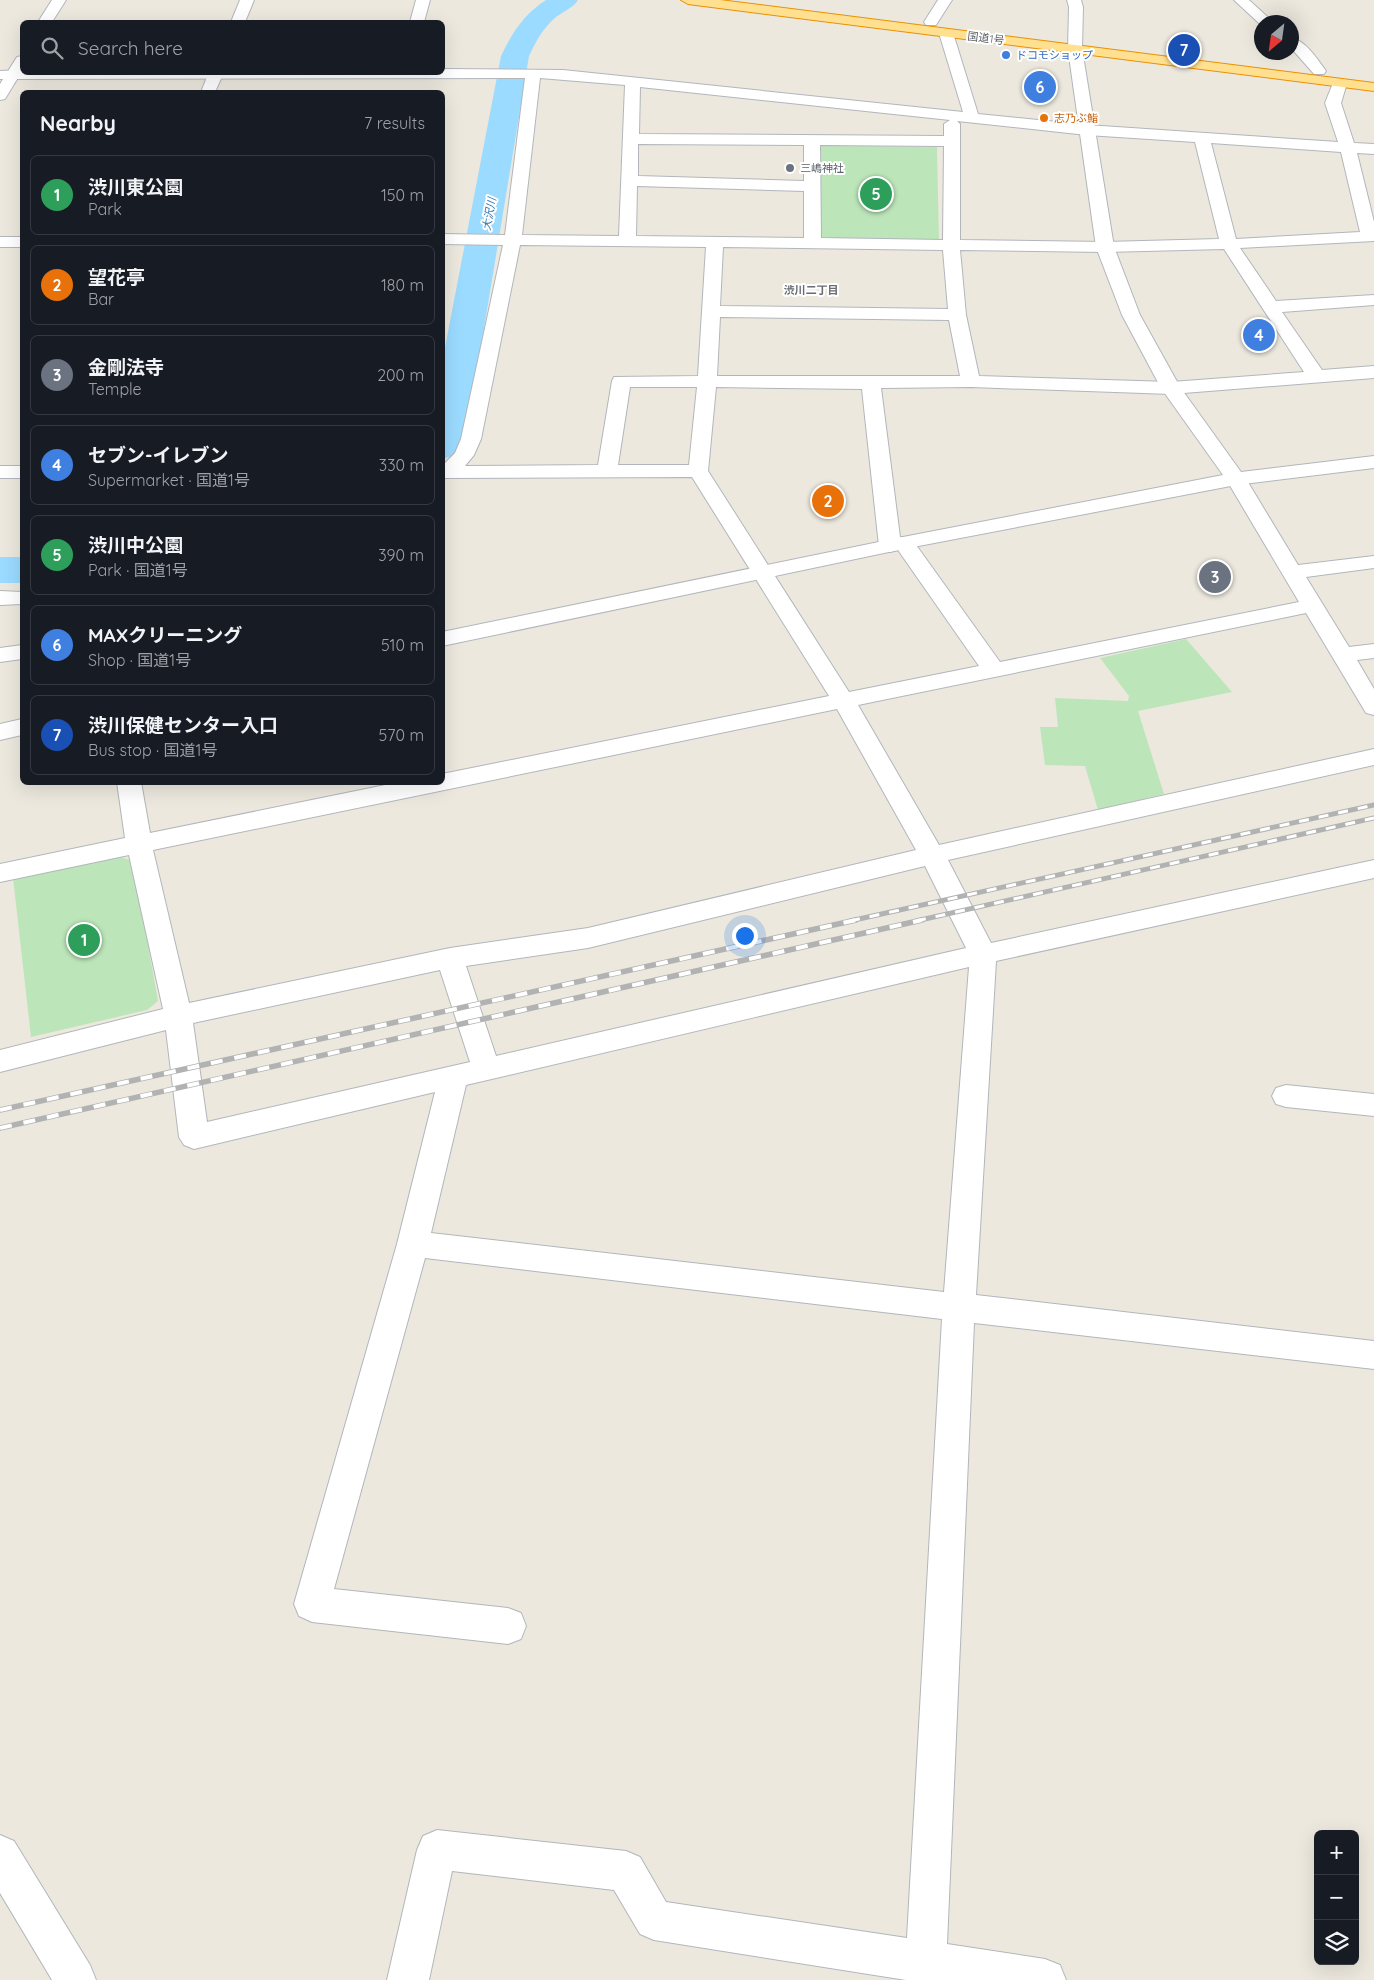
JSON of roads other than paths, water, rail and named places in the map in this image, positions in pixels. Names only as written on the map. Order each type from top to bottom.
[{"type":"highway","name":"国道1号","points":[[688,0],[946,33],[1374,78]]},
{"type":"highway","name":"国道1号","points":[[748,0],[931,22],[1074,45],[1374,87]]},
{"type":"street","points":[[46,20],[59,0]]},
{"type":"street","points":[[239,20],[247,0]]},
{"type":"street","points":[[418,20],[423,0]]},
{"type":"street","points":[[931,22],[945,0]]},
{"type":"street","points":[[1074,0],[1076,8],[1074,45],[1105,247],[1131,314],[1171,388],[1236,479],[1293,572],[1310,606],[1374,708]]},
{"type":"street","points":[[1241,0],[1258,15]]},
{"type":"street","points":[[946,33],[972,118]]},
{"type":"street","points":[[1299,48],[1319,71]]},
{"type":"street","points":[[0,96],[7,74],[20,62]]},
{"type":"street","points":[[7,74],[20,74]]},
{"type":"street","points":[[278,75],[402,79],[494,74],[563,74],[1087,130],[1374,149]]},
{"type":"street","points":[[446,472],[464,454],[472,439],[513,239],[533,74]]},
{"type":"street","points":[[209,90],[215,75]]},
{"type":"street","points":[[627,242],[633,82]]},
{"type":"street","points":[[451,239],[715,244],[1105,247],[1228,244],[1371,236],[1348,147],[1333,103],[1340,83]]},
{"type":"street","points":[[952,116],[951,245],[957,315],[971,381]]},
{"type":"street","points":[[630,139],[952,141]]},
{"type":"street","points":[[812,139],[813,244]]},
{"type":"street","points":[[1202,139],[1228,244],[1316,376]]},
{"type":"street","points":[[628,181],[812,186]]},
{"type":"street","points":[[0,242],[20,242]]},
{"type":"street","points":[[715,244],[707,381],[698,471],[760,572],[843,700],[932,855],[983,954],[960,1308],[927,1971]]},
{"type":"street","points":[[1270,307],[1374,300]]},
{"type":"street","points":[[712,311],[957,315]]},
{"type":"street","points":[[607,471],[621,381],[871,383],[971,381],[1171,388],[1374,372]]},
{"type":"street","points":[[871,383],[896,545],[994,670]]},
{"type":"street","points":[[445,638],[760,572],[1236,479],[1374,462]]},
{"type":"street","points":[[446,472],[698,471]]},
{"type":"street","points":[[0,472],[20,472]]},
{"type":"street","points":[[1293,572],[1374,562]]},
{"type":"street","points":[[0,598],[20,598]]},
{"type":"street","points":[[445,781],[1310,606]]},
{"type":"street","points":[[1341,656],[1374,651]]},
{"type":"street","points":[[0,655],[20,652]]},
{"type":"street","points":[[0,732],[20,727]]},
{"type":"street","points":[[0,1061],[178,1016],[450,958],[588,938],[932,855],[1374,757]]},
{"type":"street","points":[[129,785],[139,845],[178,1016],[194,1137],[454,1075],[983,954],[1374,869]]},
{"type":"street","points":[[0,873],[428,785]]},
{"type":"street","points":[[450,958],[486,1068]]},
{"type":"street","points":[[454,1075],[413,1244],[312,1604],[508,1626]]},
{"type":"street","points":[[1286,1096],[1374,1105]]},
{"type":"street","points":[[413,1244],[1374,1355]]},
{"type":"street","points":[[408,1980],[437,1850],[626,1871],[654,1920],[927,1971],[1045,1980]]},
{"type":"street","points":[[0,1855],[74,1980]]},
{"type":"waterway","name":"大沢川","points":[[445,444],[490,206],[515,56],[527,31],[547,11],[565,0]]},
{"type":"waterway","name":"大沢川","points":[[0,570],[20,570]]},
{"type":"railway","points":[[850,921],[1374,805]]},
{"type":"railway","points":[[916,921],[1374,818]]},
{"type":"railway","points":[[0,1110],[856,920]]},
{"type":"railway","points":[[0,1128],[922,920]]},
{"type":"place","name":"渋川保健センター入口","points":[[1184,50]]},
{"type":"place","name":"ドコモショップ","points":[[1006,55]]},
{"type":"place","name":"MAXクリーニング","points":[[1040,87]]},
{"type":"place","name":"志乃ぶ鮨","points":[[1044,118]]},
{"type":"place","name":"三嶋神社","points":[[790,168]]},
{"type":"place","name":"渋川中公園","points":[[876,194]]},
{"type":"place","name":"セブン-イレブン","points":[[1259,335]]},
{"type":"place","name":"望花亭","points":[[828,501]]},
{"type":"place","name":"金剛法寺","points":[[1215,577]]},
{"type":"place","name":"渋川東公園","points":[[84,940]]},
{"type":"district","name":"渋川二丁目","points":[[811,290]]}]
